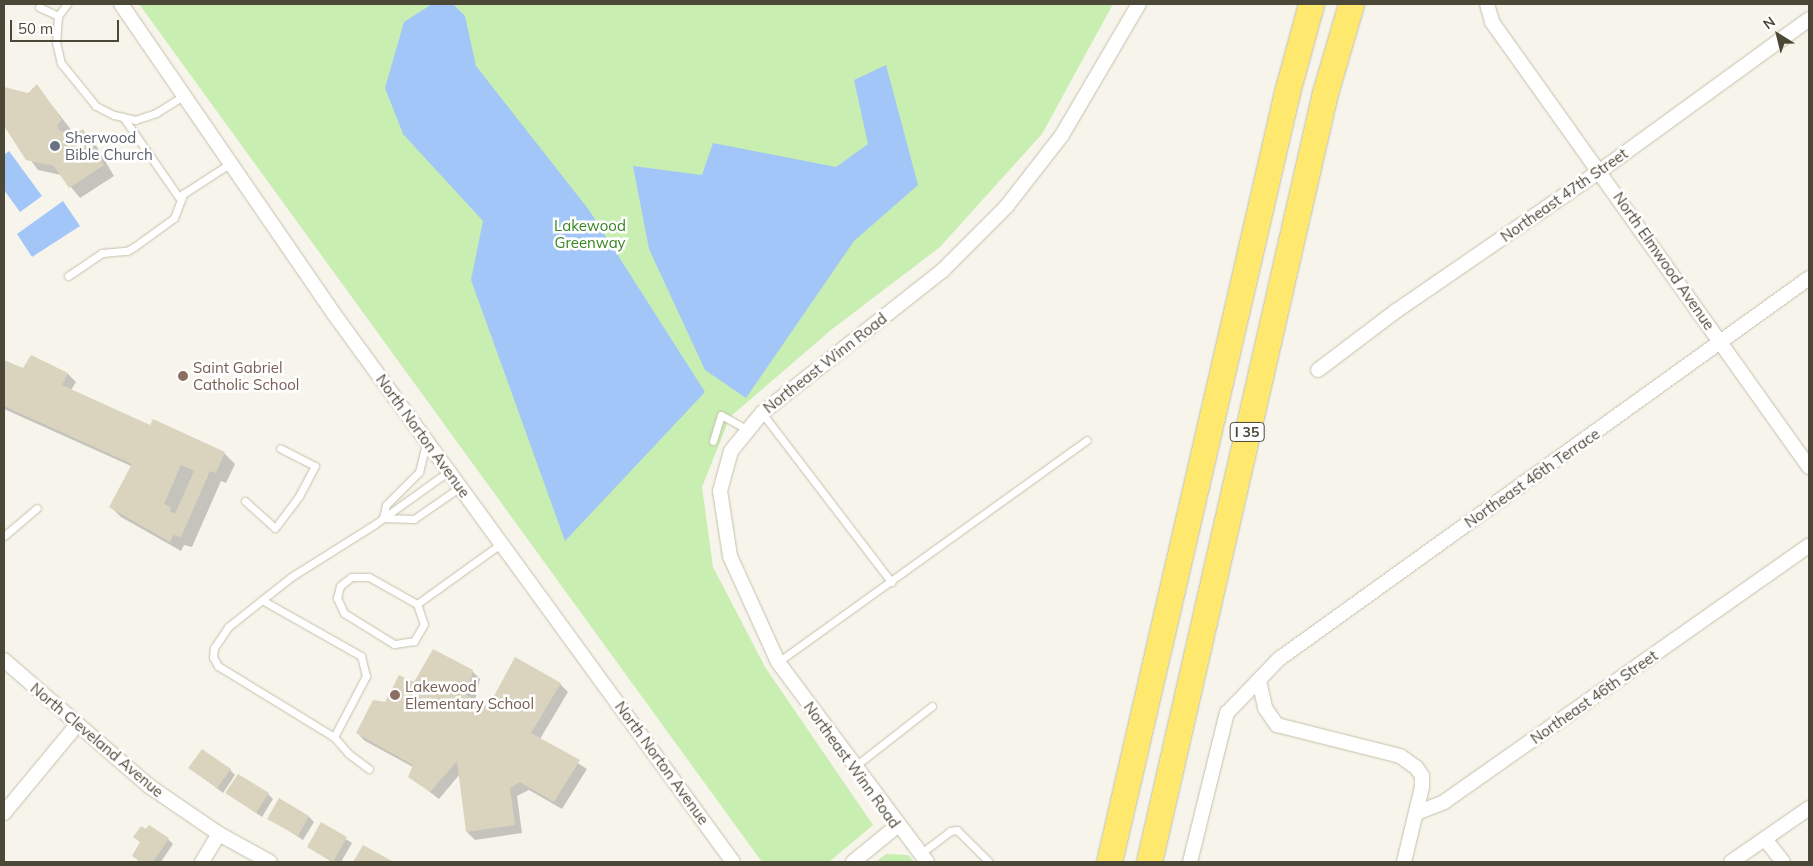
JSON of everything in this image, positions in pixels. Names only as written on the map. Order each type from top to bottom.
[{"type":"highway","points":[[1287,92],[1290,29],[1296,4]]},
{"type":"highway","name":"I 35","points":[[1109,862],[1287,92],[1311,4]]},
{"type":"highway","name":"I 35","points":[[1149,862],[1325,93],[1350,4]]},
{"type":"street","name":"North Norton Avenue","points":[[121,4],[334,314],[734,862]]},
{"type":"street","name":"Northeast Winn Road","points":[[924,858],[897,826],[853,767],[778,662],[730,556],[720,491],[731,451],[762,413],[942,271],[1006,208],[1062,135],[1139,4]]},
{"type":"street","name":"North Elmwood Avenue","points":[[1487,4],[1492,22],[1600,170],[1809,467]]},
{"type":"street","name":"Northeast 47th Street","points":[[1318,370],[1396,311],[1600,170],[1809,19]]},
{"type":"street","name":"Northeast 46th Terrace","points":[[1190,862],[1227,713],[1279,659],[1328,622],[1722,343],[1809,278]]},
{"type":"street","name":"Northeast 46th Street","points":[[1416,814],[1444,802],[1809,545]]},
{"type":"street","name":"North Cleveland Avenue","points":[[4,660],[76,726],[149,786],[219,834],[270,862]]},
{"type":"street","points":[[1259,681],[1262,699],[1277,725],[1409,761],[1422,776],[1416,814],[1404,862]]},
{"type":"street","points":[[4,813],[76,726]]},
{"type":"street","points":[[1731,862],[1809,808]]},
{"type":"street","points":[[854,862],[897,826]]},
{"type":"street","points":[[202,862],[219,834]]},
{"type":"street","points":[[1765,838],[1783,862]]},
{"type":"lane","points":[[67,4],[58,16],[56,42],[61,63],[96,106],[135,120],[156,113],[185,95]]},
{"type":"lane","points":[[39,7],[58,16]]},
{"type":"lane","points":[[123,117],[180,199]]},
{"type":"lane","points":[[68,276],[102,253],[127,251],[134,247],[174,218],[183,194],[231,163]]},
{"type":"lane","points":[[762,413],[891,582]]},
{"type":"lane","points":[[713,441],[721,415],[748,430]]},
{"type":"lane","points":[[778,662],[1087,440]]},
{"type":"lane","points":[[383,518],[386,505],[418,472],[427,441]]},
{"type":"lane","points":[[245,501],[275,528],[299,496],[315,466],[280,448]]},
{"type":"lane","points":[[369,769],[348,753],[334,737],[218,666],[213,657],[214,648],[228,626],[291,577],[383,518],[449,471]]},
{"type":"lane","points":[[383,518],[414,519],[461,487]]},
{"type":"lane","points":[[4,536],[37,508]]},
{"type":"lane","points":[[417,604],[502,543]]},
{"type":"lane","points":[[368,577],[417,604],[424,624],[414,641],[394,644],[344,613],[337,598],[340,586],[351,578],[368,577]]},
{"type":"lane","points":[[262,600],[361,656],[366,676],[334,737]]},
{"type":"lane","points":[[853,767],[932,706]]},
{"type":"lane","points":[[924,858],[950,831],[957,830],[989,862]]},
{"type":"green space","name":"Lakewood Greenway","points":[[139,4],[1113,4],[1042,134],[940,247],[831,330],[730,417],[702,487],[713,567],[765,667],[873,825],[829,862],[762,862]]},
{"type":"green space","points":[[886,854],[908,855],[914,862],[876,862]]},
{"type":"water","points":[[432,4],[453,4],[465,16],[476,66],[589,210],[705,392],[565,541],[471,280],[483,221],[403,134],[385,88],[404,22]]},
{"type":"water","points":[[886,65],[918,185],[854,241],[746,398],[705,370],[649,249],[633,166],[702,175],[713,143],[836,167],[868,144],[854,80]]},
{"type":"water","points":[[9,151],[42,196],[20,212],[4,190],[4,155]]},
{"type":"water","points":[[63,201],[80,226],[32,257],[17,234]]},
{"type":"building","name":"Sherwood Bible Church","points":[[37,84],[62,120],[57,125],[60,131],[76,133],[83,129],[104,165],[69,188],[54,166],[26,160],[4,126],[4,87],[28,93]]},
{"type":"building","points":[[31,355],[68,373],[62,385],[150,425],[153,419],[225,452],[216,473],[210,471],[181,537],[173,535],[170,542],[109,507],[132,464],[4,406],[4,360],[23,368]],"holes":[[[181,465],[194,471],[175,514],[170,511],[171,507],[164,504]]]},
{"type":"building","name":"Lakewood Elementary School","points":[[433,649],[473,670],[466,695],[488,707],[515,657],[561,683],[531,733],[580,760],[554,802],[520,782],[510,788],[515,825],[466,832],[457,761],[430,792],[408,777],[413,765],[356,733],[373,700],[385,702],[399,675],[414,682]]},
{"type":"building","points":[[202,749],[231,769],[217,788],[188,768]]},
{"type":"building","points":[[238,774],[269,793],[256,813],[225,793]]},
{"type":"building","points":[[279,798],[309,816],[298,836],[267,819]]},
{"type":"building","points":[[321,822],[347,837],[333,862],[307,847]]},
{"type":"building","points":[[149,825],[169,838],[153,862],[141,862],[132,856],[140,842],[133,837],[141,826],[146,829]]},
{"type":"building","points":[[363,845],[394,862],[353,862]]},
{"type":"place","name":"Sherwood Bible Church","points":[[55,146]]},
{"type":"place","name":"Saint Gabriel Catholic School","points":[[183,376]]},
{"type":"place","name":"Lakewood Elementary School","points":[[395,695]]}]
